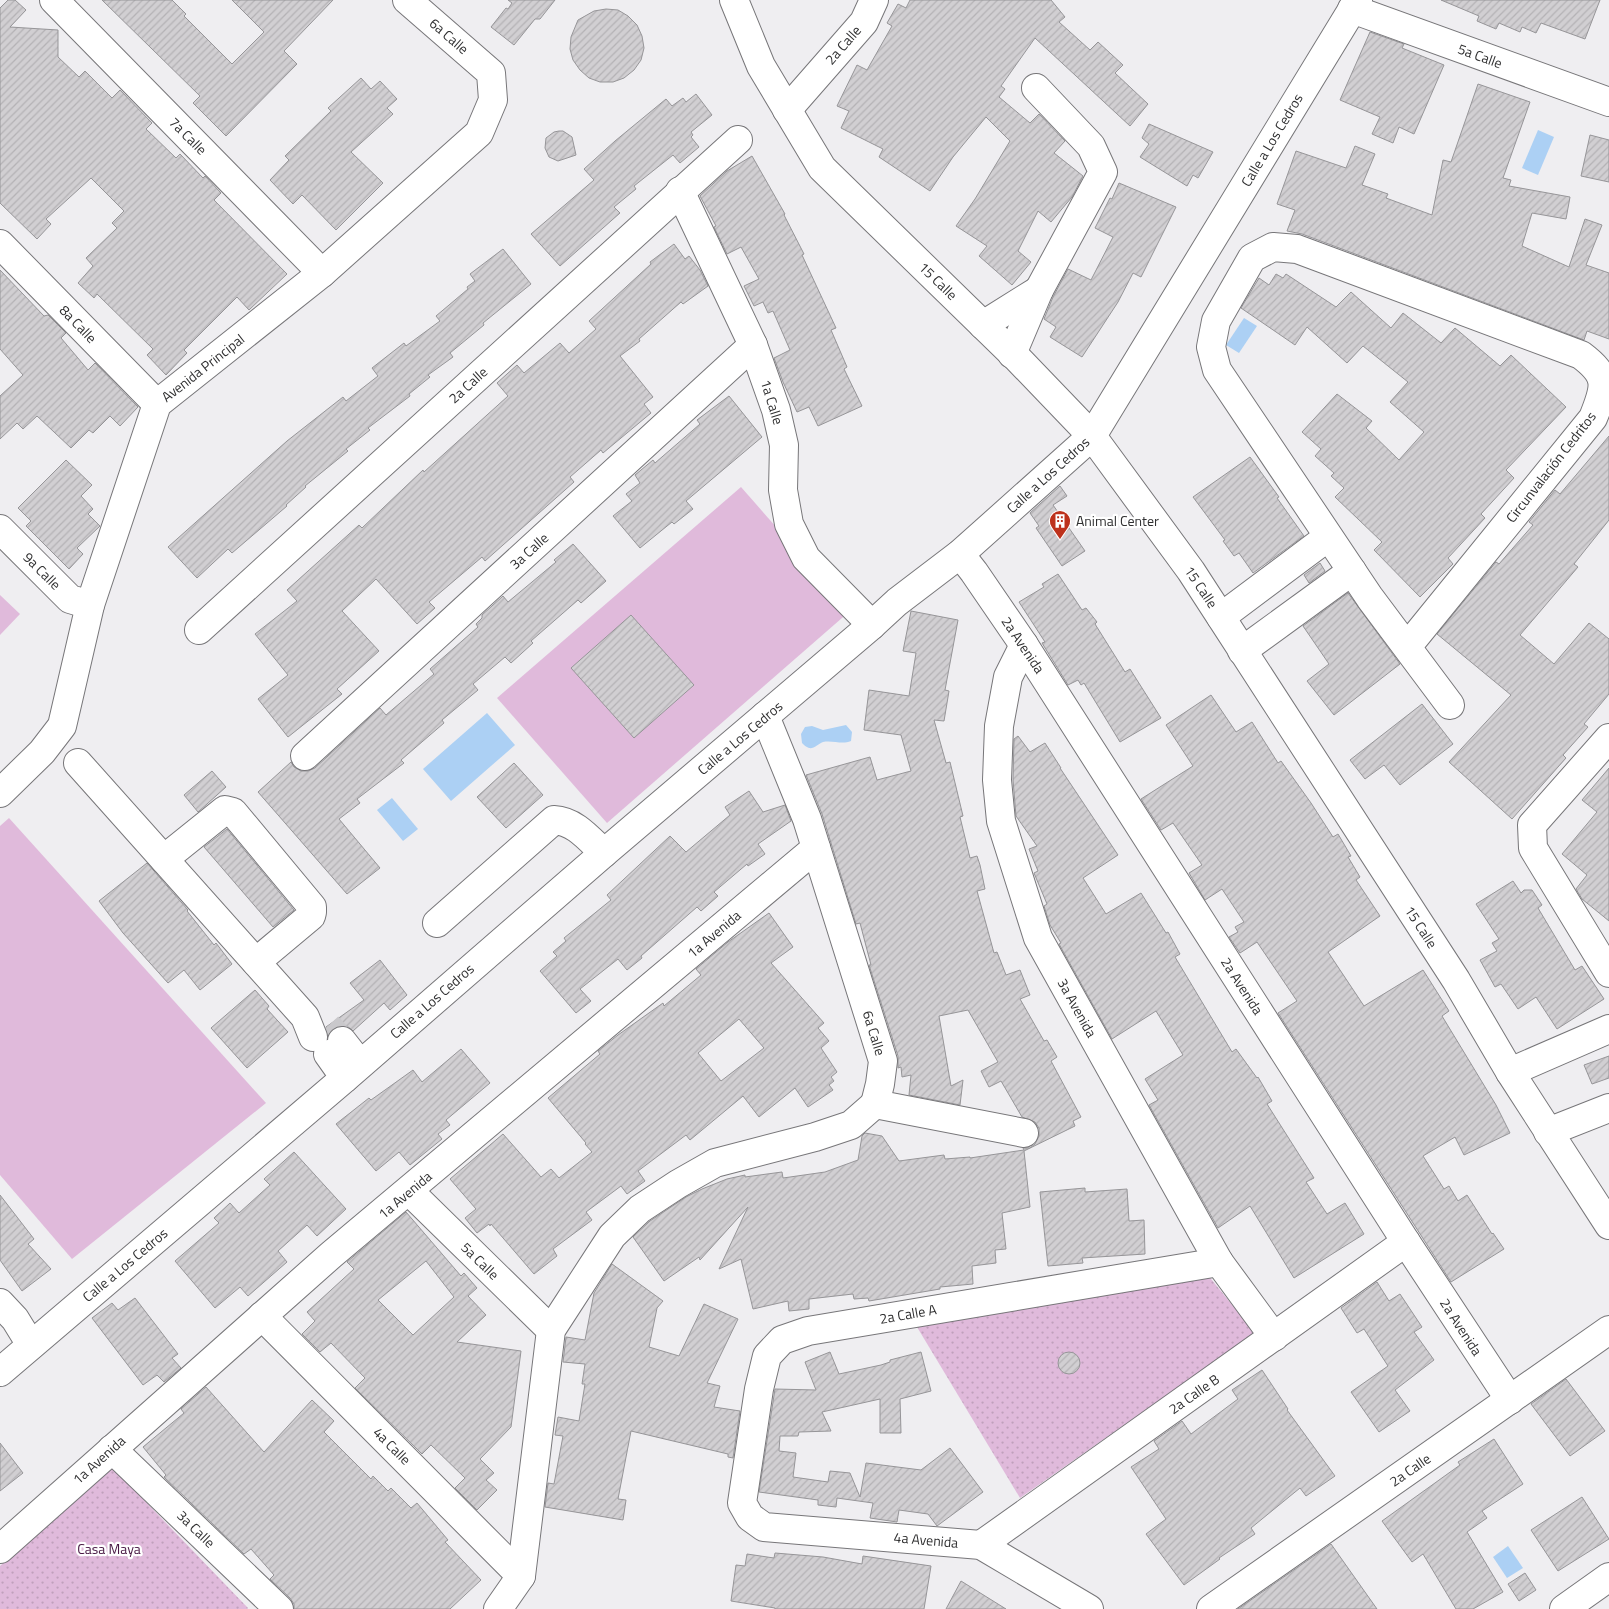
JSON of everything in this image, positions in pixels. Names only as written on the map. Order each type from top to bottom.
[{"type":"street","name":"7a Calle","points":[[54,0],[322,273]]},
{"type":"street","name":"6a Calle","points":[[407,0],[490,72]]},
{"type":"street","name":"15 Calle","points":[[734,0],[761,66],[822,168],[983,325],[1092,436],[1191,571],[1456,980],[1510,1072],[1609,1225]]},
{"type":"street","name":"2a Calle","points":[[787,110],[864,22],[874,0]]},
{"type":"street","name":"5a Calle","points":[[1355,5],[1609,102]]},
{"type":"street","name":"Calle a Los Cedros","points":[[0,1372],[353,1071],[604,853],[872,626],[897,602],[967,563],[1092,436],[1355,5]]},
{"type":"street","name":"Avenida Principal","points":[[0,793],[42,752],[62,726],[90,604],[157,404],[322,273],[479,133],[492,100],[490,72]]},
{"type":"street","points":[[1012,354],[1039,290],[1103,172],[1091,146],[1036,88]]},
{"type":"street","name":"2a Calle","points":[[199,630],[738,140]]},
{"type":"street","name":"1a Calle","points":[[680,191],[753,345],[776,410],[784,445],[784,490],[789,524],[806,558],[872,626]]},
{"type":"street","name":"8a Calle","points":[[0,244],[157,404]]},
{"type":"street","name":"Circunvalación Cedritos","points":[[1272,247],[1298,249],[1581,355],[1597,366],[1604,380],[1604,387],[1593,418],[1407,647],[1328,537],[1217,370],[1211,347],[1216,321],[1252,258],[1272,247]]},
{"type":"street","points":[[983,325],[1039,290]]},
{"type":"street","name":"3a Calle","points":[[305,756],[753,345]]},
{"type":"street","name":"9a Calle","points":[[0,529],[70,599],[90,604]]},
{"type":"street","points":[[1221,617],[1328,537]]},
{"type":"street","name":"2a Avenida","points":[[967,563],[1024,645],[1406,1242],[1510,1400]]},
{"type":"street","points":[[1242,651],[1352,571]]},
{"type":"street","name":"3a Avenida","points":[[1024,645],[1008,677],[999,726],[997,780],[1001,821],[1038,938],[1219,1262],[1274,1337]]},
{"type":"street","points":[[1407,647],[1450,704]]},
{"type":"street","name":"6a Calle","points":[[765,716],[808,819],[883,1061],[875,1104]]},
{"type":"street","points":[[1609,738],[1532,825],[1533,848],[1609,973]]},
{"type":"street","points":[[78,763],[323,1035],[353,1071]]},
{"type":"street","points":[[164,859],[225,810],[233,812],[312,907],[310,916],[256,962]]},
{"type":"street","points":[[437,923],[554,820],[564,820],[574,826],[604,853]]},
{"type":"street","name":"1a Avenida","points":[[0,1549],[331,1255],[816,848]]},
{"type":"street","points":[[1510,1072],[1609,1029]]},
{"type":"street","points":[[498,1609],[521,1576],[551,1330],[612,1236],[640,1209],[714,1163],[815,1137],[851,1125],[875,1104],[1024,1133]]},
{"type":"street","points":[[1548,1132],[1609,1108]]},
{"type":"street","name":"5a Calle","points":[[409,1191],[551,1330]]},
{"type":"street","name":"2a Calle B","points":[[981,1545],[1406,1242]]},
{"type":"street","name":"2a Calle A","points":[[750,1517],[742,1502],[759,1389],[767,1356],[782,1340],[808,1331],[1219,1262]]},
{"type":"street","points":[[0,1303],[15,1319],[31,1345]]},
{"type":"street","name":"4a Calle","points":[[262,1316],[521,1576]]},
{"type":"street","name":"2a Calle","points":[[1211,1609],[1609,1330]]},
{"type":"street","name":"3a Calle","points":[[112,1449],[279,1609]]},
{"type":"street","name":"4a Avenida","points":[[750,1517],[764,1528],[981,1545],[1089,1609]]},
{"type":"street","points":[[1564,1609],[1609,1577]]},
{"type":"green space","points":[[741,487],[850,611],[607,823],[497,698]]},
{"type":"green space","points":[[0,595],[20,614],[0,635]]},
{"type":"green space","points":[[9,818],[266,1103],[72,1259],[0,1175],[0,826]]},
{"type":"green space","points":[[1207,1274],[1255,1333],[1020,1498],[917,1327]]},
{"type":"green space","name":"Casa Maya","points":[[112,1467],[247,1609],[0,1609],[0,1566]]},
{"type":"water","points":[[1538,130],[1554,137],[1538,175],[1522,168]]},
{"type":"water","points":[[1244,318],[1257,326],[1239,353],[1226,345]]},
{"type":"water","points":[[487,713],[515,745],[451,801],[423,769]]},
{"type":"water","points":[[846,725],[852,732],[851,741],[844,743],[823,742],[811,748],[802,743],[801,734],[805,727],[812,726],[823,730]]},
{"type":"water","points":[[392,798],[418,829],[403,841],[377,810]]},
{"type":"water","points":[[1508,1546],[1523,1568],[1507,1578],[1493,1557]]},
{"type":"building","points":[[8,0],[15,0],[26,10],[10,27],[58,30],[58,57],[79,77],[85,71],[112,98],[120,90],[152,123],[146,129],[176,158],[180,154],[203,178],[205,176],[221,193],[214,200],[287,274],[249,310],[237,297],[184,350],[187,353],[166,375],[147,355],[153,349],[97,294],[94,298],[78,283],[93,266],[86,258],[117,228],[112,223],[124,211],[91,178],[46,219],[51,224],[37,239],[0,203],[0,8]]},
{"type":"building","points":[[102,0],[172,0],[186,14],[184,16],[232,64],[264,32],[232,0],[333,0],[284,51],[297,64],[226,136],[193,103],[200,96]]},
{"type":"building","points":[[508,0],[555,0],[540,19],[535,19],[514,45],[491,27],[512,3]]},
{"type":"building","points":[[910,0],[1051,0],[1065,17],[1059,22],[1090,50],[1098,42],[1123,65],[1115,73],[1148,104],[1130,126],[1035,38],[1001,86],[1005,89],[999,97],[1030,123],[1039,114],[1065,141],[1054,153],[1083,176],[1072,197],[1051,222],[1038,211],[1018,251],[1031,262],[1012,285],[979,256],[987,246],[956,226],[975,199],[1010,141],[986,117],[953,157],[930,191],[879,157],[883,149],[841,128],[849,111],[837,106],[857,65],[867,70],[892,26],[887,23],[898,4],[906,8]]},
{"type":"building","points":[[1441,0],[1600,0],[1585,39],[1541,23],[1536,33],[1522,27],[1520,32],[1499,23],[1496,29],[1477,21],[1479,16]]},
{"type":"building","points":[[618,10],[637,25],[642,36],[644,48],[641,60],[634,70],[624,78],[613,82],[600,82],[589,78],[573,60],[570,49],[571,37],[578,20],[594,11]]},
{"type":"building","points":[[1370,32],[1404,44],[1402,48],[1444,65],[1414,134],[1399,127],[1393,143],[1372,134],[1380,117],[1340,100]]},
{"type":"building","points":[[361,78],[371,89],[380,81],[397,99],[387,108],[393,114],[351,152],[383,183],[336,230],[302,195],[293,204],[270,180],[289,160],[285,156],[331,111],[328,108]]},
{"type":"building","points":[[1478,84],[1530,102],[1503,178],[1511,180],[1509,186],[1570,197],[1566,219],[1532,213],[1522,246],[1569,267],[1585,219],[1602,225],[1586,265],[1609,273],[1609,339],[1587,331],[1584,340],[1302,234],[1287,231],[1295,210],[1277,204],[1296,151],[1346,168],[1355,146],[1375,154],[1362,185],[1388,194],[1386,198],[1432,215],[1443,160],[1451,162]]},
{"type":"building","points":[[696,94],[712,115],[691,132],[693,135],[691,137],[699,147],[680,163],[673,155],[634,186],[636,189],[614,207],[620,213],[560,266],[531,234],[594,180],[584,169],[615,141],[666,99],[672,106],[683,98],[686,102]]},
{"type":"building","points":[[1149,124],[1213,152],[1198,178],[1193,175],[1187,186],[1140,157],[1149,144],[1142,138]]},
{"type":"building","points":[[559,131],[563,131],[572,137],[576,155],[558,161],[549,157],[545,148],[546,138]]},
{"type":"building","points":[[1590,135],[1609,140],[1609,182],[1581,176]]},
{"type":"building","points":[[752,156],[785,214],[804,254],[802,255],[836,328],[831,330],[847,367],[844,369],[862,406],[818,426],[809,407],[797,412],[783,382],[774,358],[790,350],[773,311],[768,313],[763,302],[754,306],[744,286],[759,279],[741,247],[727,254],[714,227],[716,226],[700,196],[727,171]]},
{"type":"building","points":[[1119,183],[1176,207],[1141,277],[1133,273],[1118,302],[1082,357],[1050,337],[1056,327],[1044,319],[1068,269],[1091,280],[1113,237],[1095,228]]},
{"type":"building","points":[[674,244],[685,259],[689,256],[700,270],[708,286],[683,304],[681,302],[639,339],[640,341],[620,356],[653,397],[644,404],[651,413],[603,453],[601,450],[570,477],[574,482],[485,561],[482,557],[429,602],[435,608],[417,624],[376,579],[342,611],[379,651],[337,689],[342,694],[288,737],[258,699],[288,675],[255,634],[297,601],[287,590],[359,525],[362,528],[423,470],[424,472],[508,396],[497,383],[517,365],[524,373],[560,343],[569,353],[596,329],[589,321],[651,264],[650,262]]},
{"type":"building","points":[[503,249],[531,284],[450,353],[453,357],[428,375],[430,377],[409,394],[410,396],[368,428],[370,430],[346,449],[348,451],[305,486],[287,506],[232,553],[228,549],[197,578],[168,547],[287,441],[343,397],[346,401],[378,376],[372,368],[404,343],[406,346],[440,321],[436,316],[475,281],[470,274]]},
{"type":"building","points":[[0,270],[44,316],[48,315],[66,333],[61,338],[88,370],[95,363],[138,407],[120,426],[110,416],[93,433],[89,430],[71,448],[37,416],[23,429],[17,423],[0,439],[0,396],[23,375],[0,349]]},
{"type":"building","points":[[1276,274],[1283,278],[1286,274],[1336,307],[1351,292],[1391,328],[1403,313],[1441,343],[1455,328],[1500,366],[1511,355],[1566,407],[1506,470],[1514,478],[1481,514],[1485,518],[1448,558],[1453,564],[1420,597],[1374,550],[1382,542],[1335,497],[1344,488],[1331,476],[1334,473],[1315,456],[1321,449],[1302,432],[1337,394],[1372,421],[1366,428],[1399,460],[1424,432],[1390,402],[1408,382],[1363,346],[1347,363],[1307,327],[1295,345],[1241,308],[1259,278],[1269,285]]},
{"type":"building","points":[[729,396],[762,437],[686,501],[693,509],[674,524],[672,522],[640,548],[613,516],[632,501],[626,494],[640,483],[635,475],[653,460],[655,463],[700,424],[697,420]]},
{"type":"building","points":[[1609,436],[1609,520],[1574,564],[1578,567],[1520,635],[1554,664],[1589,623],[1609,639],[1609,694],[1584,724],[1588,727],[1563,755],[1566,758],[1512,819],[1449,762],[1511,695],[1437,634],[1496,562],[1499,564],[1533,525],[1529,522],[1555,490],[1560,494]]},
{"type":"building","points":[[1250,457],[1304,536],[1253,573],[1239,553],[1234,556],[1223,541],[1225,540],[1193,497]]},
{"type":"building","points":[[66,460],[92,485],[81,496],[93,509],[88,514],[100,526],[77,548],[83,554],[69,569],[26,526],[31,521],[18,508]]},
{"type":"building","name":"Animal Center","points":[[1060,486],[1067,496],[1053,505],[1085,551],[1062,566],[1036,528],[1039,526],[1030,513]]},
{"type":"building","points":[[573,544],[606,581],[581,603],[578,600],[531,641],[533,643],[511,663],[505,657],[473,684],[478,690],[442,720],[444,723],[401,760],[404,763],[357,799],[360,803],[339,819],[380,868],[347,894],[258,792],[291,762],[294,767],[301,771],[315,768],[380,708],[386,715],[434,674],[430,669],[478,627],[476,624],[482,618],[482,615],[503,596],[508,602],[556,562],[554,560]]},
{"type":"building","points":[[1320,563],[1325,571],[1309,583],[1304,575]]},
{"type":"building","points":[[1058,574],[1082,610],[1086,608],[1097,622],[1095,624],[1125,672],[1130,669],[1161,718],[1120,742],[1084,683],[1081,685],[1078,680],[1068,685],[1042,643],[1045,642],[1019,602],[1044,587],[1042,584]]},
{"type":"building","points":[[1348,593],[1400,664],[1334,715],[1307,681],[1329,664],[1303,626]]},
{"type":"building","points":[[911,611],[958,620],[945,690],[949,691],[944,721],[934,720],[946,763],[950,762],[963,816],[960,817],[970,858],[977,856],[980,865],[985,889],[977,891],[994,953],[997,952],[1006,975],[1020,970],[1030,995],[1020,999],[1044,1041],[1047,1040],[1057,1057],[1051,1061],[1081,1117],[1073,1121],[1075,1126],[1024,1151],[1030,1207],[1002,1213],[1006,1249],[995,1250],[996,1263],[972,1266],[973,1284],[940,1287],[940,1289],[869,1301],[868,1298],[854,1299],[853,1294],[809,1299],[809,1309],[789,1311],[788,1301],[753,1309],[741,1259],[719,1269],[748,1207],[700,1260],[699,1257],[664,1281],[633,1237],[650,1221],[686,1197],[727,1179],[745,1175],[745,1177],[782,1172],[783,1178],[825,1172],[858,1160],[862,1136],[865,1133],[882,1136],[899,1161],[944,1155],[945,1159],[970,1158],[1024,1150],[1023,1148],[1030,1148],[1035,1144],[1039,1136],[1039,1128],[1035,1122],[1022,1117],[1001,1081],[989,1087],[981,1071],[998,1062],[968,1010],[939,1016],[951,1086],[963,1080],[960,1105],[909,1095],[911,1075],[902,1077],[901,1067],[898,1068],[898,1056],[869,965],[871,965],[860,923],[856,924],[822,814],[806,775],[870,757],[877,780],[911,771],[901,735],[864,730],[869,690],[909,696],[916,653],[903,651]]},
{"type":"building","points":[[631,615],[694,685],[634,738],[571,668]]},
{"type":"building","points":[[1211,695],[1236,732],[1252,722],[1278,763],[1281,761],[1333,837],[1338,834],[1351,856],[1348,857],[1360,877],[1356,880],[1380,916],[1328,952],[1364,1006],[1423,970],[1449,1011],[1442,1016],[1496,1105],[1510,1133],[1464,1155],[1455,1137],[1423,1156],[1444,1189],[1449,1186],[1458,1201],[1467,1195],[1504,1249],[1451,1282],[1278,1013],[1297,1001],[1257,942],[1240,953],[1229,937],[1238,932],[1235,927],[1244,922],[1222,889],[1205,900],[1189,873],[1202,865],[1173,823],[1161,830],[1141,799],[1193,766],[1166,725]]},
{"type":"building","points":[[1422,704],[1453,744],[1400,785],[1384,765],[1365,779],[1350,760]]},
{"type":"building","points":[[1018,736],[1030,752],[1045,743],[1118,855],[1083,878],[1106,914],[1141,893],[1166,933],[1168,932],[1180,954],[1175,957],[1232,1052],[1236,1049],[1258,1077],[1272,1101],[1267,1104],[1314,1178],[1306,1182],[1327,1214],[1345,1203],[1364,1234],[1294,1278],[1250,1206],[1218,1228],[1149,1105],[1158,1100],[1145,1079],[1183,1055],[1156,1011],[1112,1039],[1059,944],[1061,943],[1050,925],[1044,906],[1047,904],[1034,873],[1038,871],[1029,849],[1037,846],[1016,816],[1013,780],[1014,739]]},
{"type":"building","points":[[514,763],[543,795],[506,828],[477,797]]},
{"type":"building","points":[[1609,768],[1609,921],[1582,899],[1576,889],[1587,875],[1562,854],[1597,812],[1582,800]]},
{"type":"building","points":[[212,771],[226,787],[198,812],[184,795]]},
{"type":"building","points":[[749,791],[763,812],[785,805],[791,821],[758,844],[765,854],[748,866],[747,864],[714,892],[718,896],[701,911],[697,907],[627,970],[618,959],[580,989],[591,1001],[576,1013],[540,971],[557,956],[553,952],[566,941],[564,938],[611,900],[607,895],[670,836],[686,852],[730,815],[725,807]]},
{"type":"building","points":[[227,829],[294,910],[273,927],[204,847]]},
{"type":"building","points":[[147,863],[188,910],[214,945],[216,943],[232,964],[200,990],[184,970],[168,983],[123,933],[99,901]]},
{"type":"building","points":[[1513,881],[1521,893],[1524,890],[1532,890],[1542,905],[1538,908],[1575,970],[1582,966],[1604,999],[1557,1029],[1536,997],[1518,1009],[1501,984],[1495,987],[1480,960],[1497,951],[1492,943],[1499,939],[1476,904]]},
{"type":"building","points":[[769,913],[793,947],[771,963],[824,1023],[818,1028],[829,1041],[821,1048],[837,1072],[831,1077],[834,1081],[829,1085],[833,1090],[808,1107],[795,1088],[759,1117],[743,1096],[690,1140],[686,1135],[638,1171],[645,1181],[627,1194],[621,1186],[586,1212],[592,1220],[553,1249],[557,1256],[534,1274],[491,1224],[477,1233],[465,1218],[476,1209],[450,1179],[503,1134],[541,1177],[551,1169],[559,1178],[592,1152],[548,1098],[600,1054],[598,1051],[663,1003],[664,1006],[701,975],[696,969],[728,942]],"holes":[[[739,1019],[764,1048],[721,1081],[698,1053]]]},
{"type":"building","points":[[380,960],[407,995],[390,1010],[384,1003],[353,1031],[347,1026],[339,1026],[333,1028],[328,1034],[326,1027],[364,1000],[350,983]]},
{"type":"building","points":[[255,990],[269,1006],[267,1009],[288,1032],[247,1068],[211,1028]]},
{"type":"building","points":[[461,1049],[490,1083],[446,1120],[450,1125],[438,1134],[442,1139],[410,1165],[399,1152],[376,1171],[336,1124],[369,1098],[371,1100],[413,1070],[422,1082]]},
{"type":"building","points":[[1609,1056],[1609,1078],[1592,1084],[1584,1065]]},
{"type":"building","points":[[294,1152],[346,1209],[317,1236],[307,1225],[278,1251],[287,1262],[248,1296],[240,1287],[215,1308],[175,1261],[219,1223],[214,1218],[230,1203],[239,1213],[270,1185],[264,1179]]},
{"type":"building","points":[[1085,1188],[1085,1192],[1127,1189],[1129,1221],[1144,1220],[1145,1254],[1082,1258],[1083,1263],[1048,1266],[1040,1192]]},
{"type":"building","points":[[0,1195],[34,1239],[28,1244],[51,1269],[22,1291],[0,1260]]},
{"type":"building","points":[[406,1212],[461,1276],[464,1273],[477,1288],[468,1296],[486,1315],[457,1342],[521,1351],[511,1427],[480,1459],[494,1473],[486,1480],[497,1490],[477,1510],[455,1488],[465,1478],[431,1445],[422,1454],[355,1388],[365,1378],[331,1343],[320,1352],[302,1334],[315,1321],[307,1312],[354,1269],[347,1262]],"holes":[[[426,1261],[454,1297],[413,1335],[378,1300]]]},
{"type":"building","points":[[612,1264],[663,1301],[657,1308],[649,1347],[679,1356],[704,1304],[738,1319],[707,1383],[720,1386],[714,1407],[740,1411],[733,1458],[728,1457],[728,1454],[631,1431],[618,1499],[626,1500],[623,1520],[545,1507],[548,1483],[554,1484],[563,1436],[555,1435],[558,1417],[579,1421],[585,1384],[582,1384],[585,1364],[563,1362],[566,1337],[585,1340],[594,1293]]},
{"type":"building","points":[[1377,1282],[1389,1301],[1400,1294],[1422,1327],[1414,1332],[1434,1360],[1395,1390],[1410,1411],[1379,1432],[1351,1392],[1388,1366],[1364,1329],[1357,1333],[1341,1308]]},
{"type":"building","points":[[135,1298],[178,1354],[172,1358],[181,1368],[164,1382],[157,1375],[143,1385],[92,1318],[112,1303],[118,1310]]},
{"type":"building","points":[[830,1352],[839,1374],[881,1365],[890,1362],[890,1360],[921,1352],[931,1391],[900,1399],[901,1433],[880,1433],[880,1399],[822,1412],[831,1431],[799,1432],[798,1436],[780,1436],[779,1451],[796,1453],[793,1477],[828,1482],[830,1471],[850,1473],[860,1497],[866,1463],[921,1470],[950,1448],[983,1492],[937,1526],[928,1514],[899,1510],[897,1522],[870,1518],[873,1503],[837,1498],[836,1507],[818,1505],[818,1500],[759,1492],[775,1389],[816,1390],[805,1362]]},
{"type":"building","points":[[1069,1352],[1077,1355],[1080,1363],[1077,1371],[1069,1374],[1061,1371],[1058,1363],[1061,1355]]},
{"type":"building","points":[[1262,1370],[1287,1410],[1335,1476],[1306,1496],[1300,1488],[1251,1528],[1255,1534],[1219,1558],[1184,1585],[1146,1534],[1166,1519],[1131,1467],[1159,1449],[1154,1441],[1182,1421],[1191,1434],[1238,1399],[1232,1390]]},
{"type":"building","points":[[1566,1379],[1605,1431],[1570,1456],[1531,1404]]},
{"type":"building","points":[[206,1387],[264,1452],[312,1400],[334,1421],[324,1432],[371,1479],[373,1476],[388,1491],[391,1488],[411,1508],[417,1503],[448,1540],[445,1542],[481,1580],[450,1609],[294,1609],[294,1604],[290,1598],[270,1579],[274,1575],[251,1549],[244,1554],[164,1477],[166,1475],[143,1447],[184,1413],[181,1409]]},
{"type":"building","points":[[1494,1439],[1523,1484],[1482,1511],[1487,1518],[1467,1532],[1503,1592],[1473,1609],[1456,1609],[1423,1554],[1412,1562],[1382,1521],[1460,1465],[1458,1462]]},
{"type":"building","points":[[0,1443],[23,1473],[0,1491]]},
{"type":"building","points":[[1582,1497],[1609,1539],[1558,1571],[1531,1530]]},
{"type":"building","points":[[1331,1544],[1377,1609],[1238,1609]]},
{"type":"building","points":[[775,1553],[823,1557],[862,1564],[863,1556],[931,1566],[924,1609],[775,1609],[731,1601],[736,1565],[745,1566],[747,1554],[774,1558]]},
{"type":"building","points":[[1525,1573],[1536,1590],[1519,1601],[1508,1584]]},
{"type":"building","points":[[961,1581],[1006,1609],[946,1609]]},
{"type":"tunnel","points":[[328,1026],[342,1041]]},
{"type":"place","name":"Animal Center","points":[[1060,540]]}]
